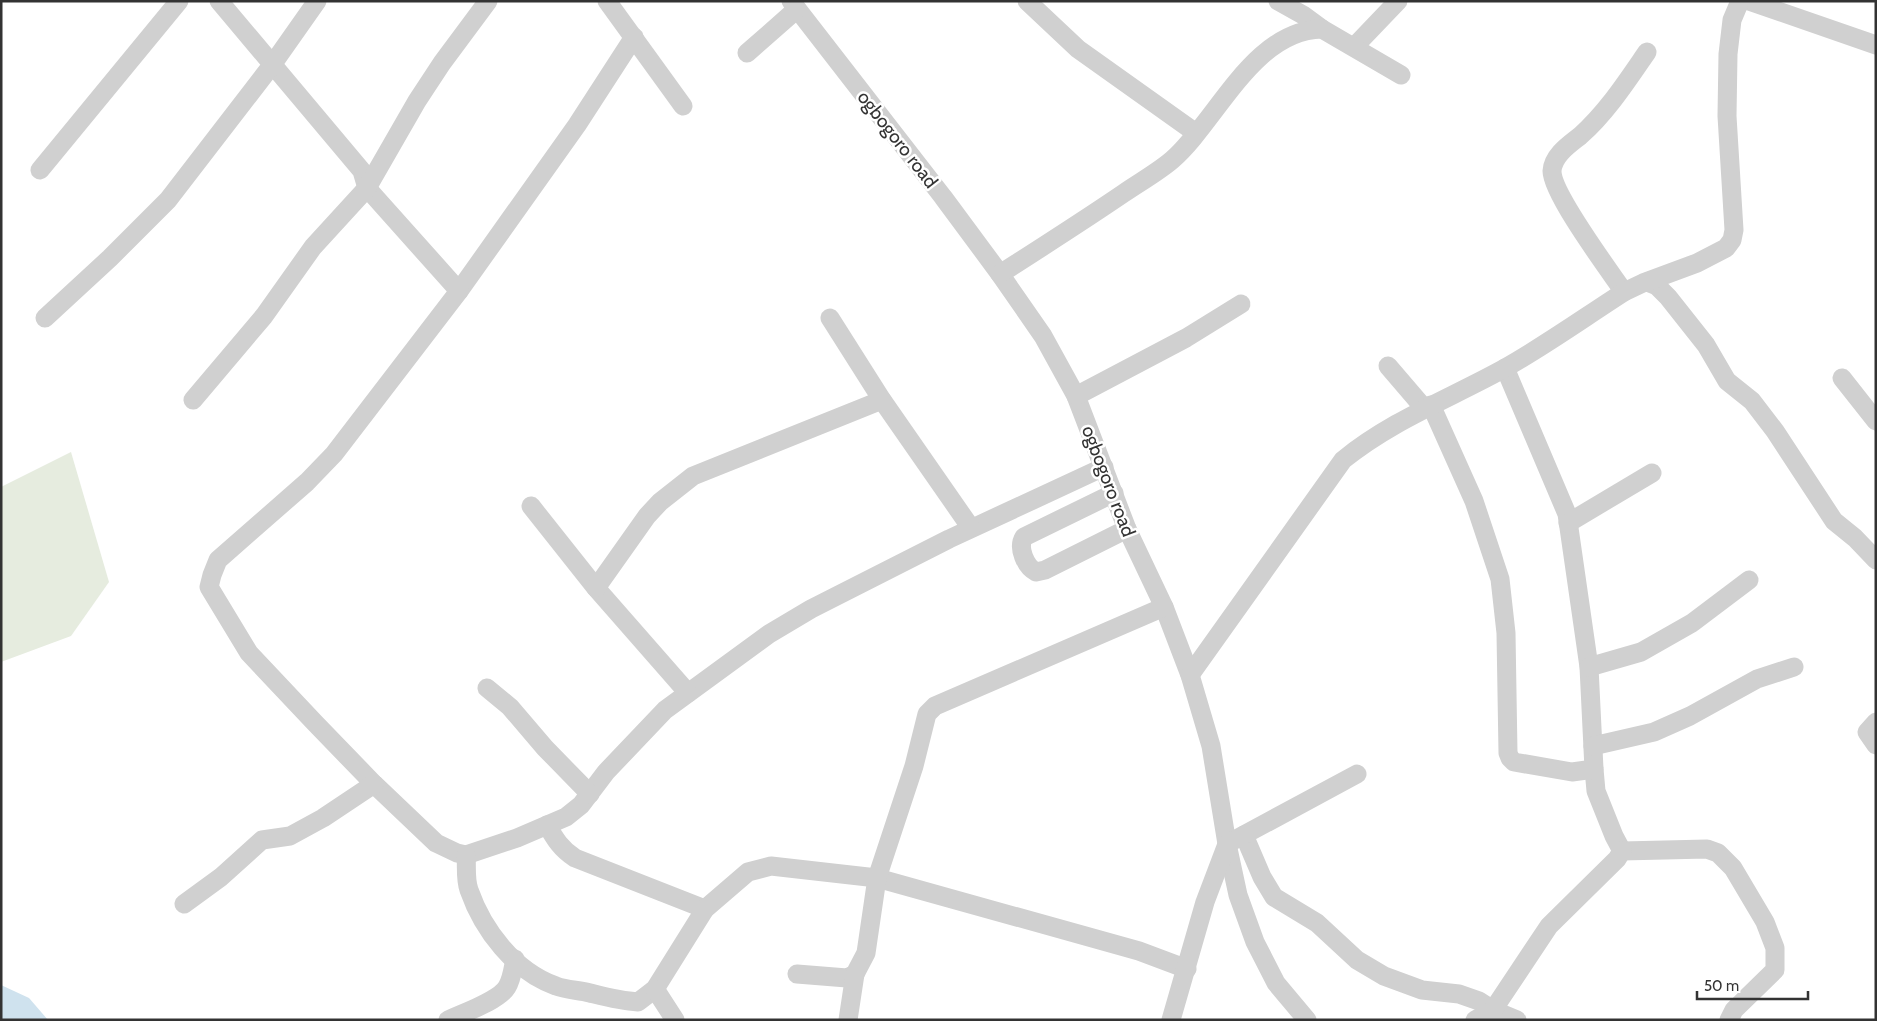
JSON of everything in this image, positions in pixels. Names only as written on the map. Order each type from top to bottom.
[{"type":"street","points":[[40,170],[179,1]]},
{"type":"street","points":[[219,1],[368,178],[459,291]]},
{"type":"street","points":[[45,318],[110,258],[168,200],[272,64],[317,1]]},
{"type":"street","points":[[193,400],[264,316],[313,247],[368,178],[442,62],[488,1]]},
{"type":"street","points":[[607,1],[683,106]]},
{"type":"street","points":[[1027,1],[1078,49],[1196,133]]},
{"type":"street","points":[[1278,1],[1401,75]]},
{"type":"street","points":[[1354,47],[1398,1]]},
{"type":"street","points":[[1190,675],[1343,460],[1362,445],[1427,406],[1505,368],[1624,292],[1697,263],[1726,248],[1732,240],[1734,230],[1727,116],[1728,54],[1732,20],[1740,1]]},
{"type":"street","points":[[1749,1],[1876,44]]},
{"type":"street","points":[[747,53],[794,5]]},
{"type":"street","name":"ogbogoro road","points":[[794,5],[943,197],[1000,274],[1043,336],[1076,396],[1127,529],[1164,607],[1190,675],[1211,746],[1227,844],[1238,895],[1255,942],[1276,983],[1307,1020]]},
{"type":"street","points":[[1000,274],[1086,219],[1172,160],[1196,133],[1232,86],[1260,57],[1291,34],[1309,29],[1322,29]]},
{"type":"street","points":[[634,37],[576,125],[459,291],[334,454],[306,482],[218,560],[209,587],[249,653],[374,784],[436,843],[466,855],[517,838],[566,817],[581,806],[606,772],[665,710],[770,634],[811,609],[971,528],[1104,468]]},
{"type":"street","points":[[1624,292],[1570,212],[1556,184],[1552,171],[1561,152],[1595,121],[1619,93],[1648,52]]},
{"type":"street","points":[[1647,282],[1657,286],[1668,297],[1706,346],[1728,381],[1752,401],[1776,431],[1834,521],[1855,538],[1876,560]]},
{"type":"street","points":[[1076,396],[1186,338],[1241,304]]},
{"type":"street","points":[[830,318],[882,400],[971,528]]},
{"type":"street","points":[[1388,366],[1427,406],[1474,501],[1500,579],[1506,633],[1508,753],[1510,758],[1514,762],[1572,772],[1594,769]]},
{"type":"street","points":[[1505,368],[1567,514],[1589,667],[1596,790],[1622,851]]},
{"type":"street","points":[[1842,378],[1876,421]]},
{"type":"street","points":[[596,588],[647,516],[660,502],[693,476],[882,400]]},
{"type":"street","points":[[1568,522],[1652,473]]},
{"type":"street","points":[[1114,494],[1024,537],[1021,547],[1027,564],[1036,572],[1045,570],[1127,529]]},
{"type":"street","points":[[531,506],[596,588],[688,693]]},
{"type":"street","points":[[1589,667],[1641,652],[1692,623],[1749,580]]},
{"type":"street","points":[[848,1020],[855,974],[866,953],[878,878],[914,766],[927,714],[934,706],[1164,607]]},
{"type":"street","points":[[1593,746],[1654,732],[1690,716],[1757,679],[1794,667]]},
{"type":"street","points":[[487,688],[510,707],[590,794]]},
{"type":"street","points":[[1876,722],[1867,732],[1876,745]]},
{"type":"street","points":[[1171,1020],[1205,902],[1227,844],[1358,774]]},
{"type":"street","points":[[184,904],[221,877],[262,840],[290,836],[323,818],[374,784]]},
{"type":"street","points":[[547,825],[557,843],[575,858],[706,909]]},
{"type":"street","points":[[1244,835],[1262,877],[1274,897],[1317,923],[1357,960],[1384,976],[1399,982],[1422,990],[1459,994],[1479,1001],[1493,1010],[1516,1020]]},
{"type":"street","points":[[1622,851],[1707,849],[1718,853],[1733,868],[1765,922],[1775,948],[1775,970],[1734,1010],[1729,1020]]},
{"type":"street","points":[[1474,1020],[1493,1010],[1549,926],[1617,859],[1622,851]]},
{"type":"street","points":[[466,855],[468,888],[482,918],[499,944],[515,959],[535,976],[557,986],[625,1002],[638,1002],[655,989],[706,909],[748,872],[771,866],[878,878],[1139,951],[1187,969]]},
{"type":"street","points":[[448,1020],[503,992],[510,980],[515,959]]},
{"type":"street","points":[[798,974],[847,978],[855,974]]},
{"type":"street","points":[[655,989],[675,1020]]},
{"type":"shaded area","points":[[71,452],[109,582],[71,636],[1,662],[1,487]]},
{"type":"water","points":[[1,985],[29,998],[48,1020],[1,1020]]}]
